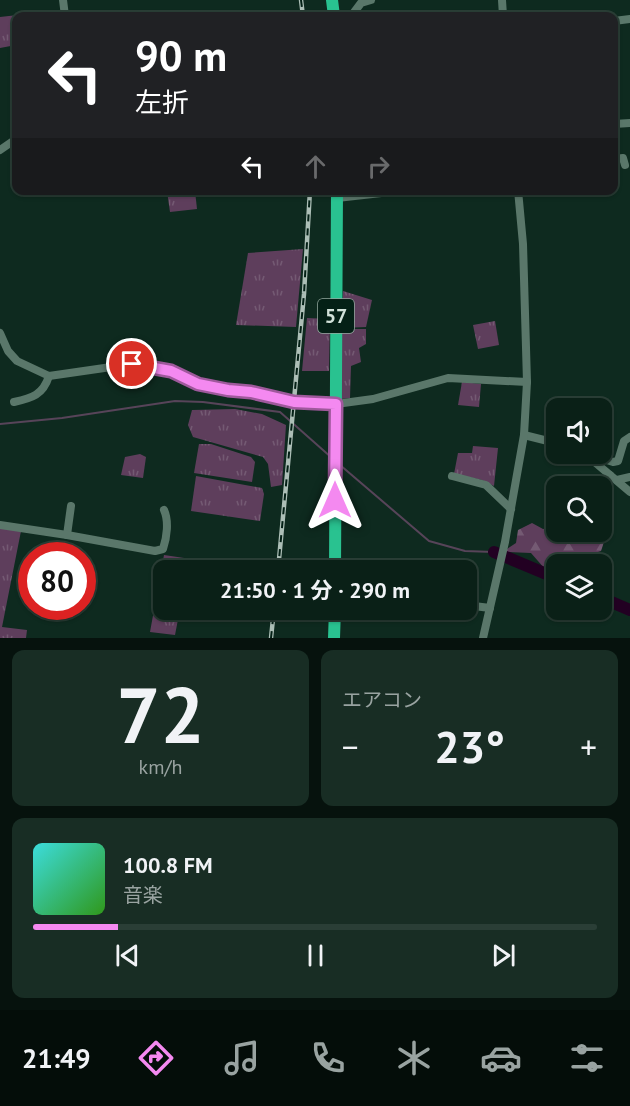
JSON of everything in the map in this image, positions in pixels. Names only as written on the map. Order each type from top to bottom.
[{"type":"highway","name":"57","points":[[335,560],[337,195]]},
{"type":"highway","points":[[334,620],[334,638]]},
{"type":"street","points":[[354,12],[362,3],[371,0]]},
{"type":"street","points":[[618,159],[623,158],[625,165]]},
{"type":"street","points":[[483,638],[511,509],[524,435],[527,382],[523,244],[518,195]]},
{"type":"street","points":[[0,333],[8,351],[17,361],[49,376],[132,364],[171,371],[198,384],[251,392],[294,402],[336,404],[373,399],[448,378],[527,382]]},
{"type":"street","points":[[14,402],[32,398],[41,392],[49,376]]},
{"type":"street","points":[[524,435],[546,440]]},
{"type":"street","points":[[612,460],[618,461],[624,441],[630,437]]},
{"type":"street","points":[[597,464],[630,492]]},
{"type":"street","points":[[452,477],[486,485],[511,509]]},
{"type":"street","points":[[613,478],[630,477]]},
{"type":"street","points":[[68,536],[71,506]]},
{"type":"street","points":[[0,525],[159,551],[165,544],[167,517],[164,510]]},
{"type":"street","points":[[477,606],[490,608]]},
{"type":"green space","points":[[12,16],[12,46],[0,48],[0,17]]},
{"type":"green space","points":[[168,195],[195,195],[197,209],[170,212]]},
{"type":"green space","points":[[303,249],[296,327],[236,325],[248,253]]},
{"type":"green space","points":[[343,291],[372,300],[366,327],[342,328]]},
{"type":"green space","points":[[307,318],[330,319],[329,371],[302,371]]},
{"type":"green space","points":[[495,321],[499,345],[478,349],[473,325]]},
{"type":"green space","points":[[341,329],[366,329],[366,344],[359,348],[361,362],[351,366],[350,398],[341,399]]},
{"type":"green space","points":[[462,382],[481,384],[479,407],[458,405]]},
{"type":"green space","points":[[235,409],[262,414],[286,425],[282,485],[271,487],[268,464],[263,457],[193,437],[188,425],[192,410]]},
{"type":"green space","points":[[199,444],[211,444],[251,457],[255,462],[252,482],[194,473]]},
{"type":"green space","points":[[473,446],[498,448],[494,486],[482,480],[454,474],[458,453],[472,453]]},
{"type":"green space","points":[[140,454],[146,457],[143,478],[121,475],[125,457]]},
{"type":"green space","points":[[196,476],[262,488],[264,494],[260,521],[191,511]]},
{"type":"green space","points":[[532,523],[546,529],[546,542],[604,542],[601,551],[592,554],[546,554],[546,569],[531,553],[507,552],[507,549],[516,543],[518,530]]},
{"type":"green space","points":[[0,528],[21,531],[2,627],[27,630],[26,638],[0,638]]},
{"type":"green space","points":[[164,555],[198,560],[163,560]]},
{"type":"green space","points":[[153,616],[153,620],[178,620],[175,635],[150,632]]},
{"type":"waterway","points":[[0,424],[62,418],[175,401],[203,402],[280,412],[332,458]]},
{"type":"waterway","points":[[340,465],[429,541],[465,551],[494,552]]},
{"type":"waterway","points":[[494,552],[546,574]]},
{"type":"waterway","points":[[612,602],[630,610]]},
{"type":"railway","points":[[301,0],[302,12]]},
{"type":"railway","points":[[279,560],[304,294],[310,195]]},
{"type":"railway","points":[[271,638],[273,620]]},
{"type":"route","points":[[132,364],[171,371],[198,384],[228,390],[251,392],[294,402],[336,404],[335,500]]}]
